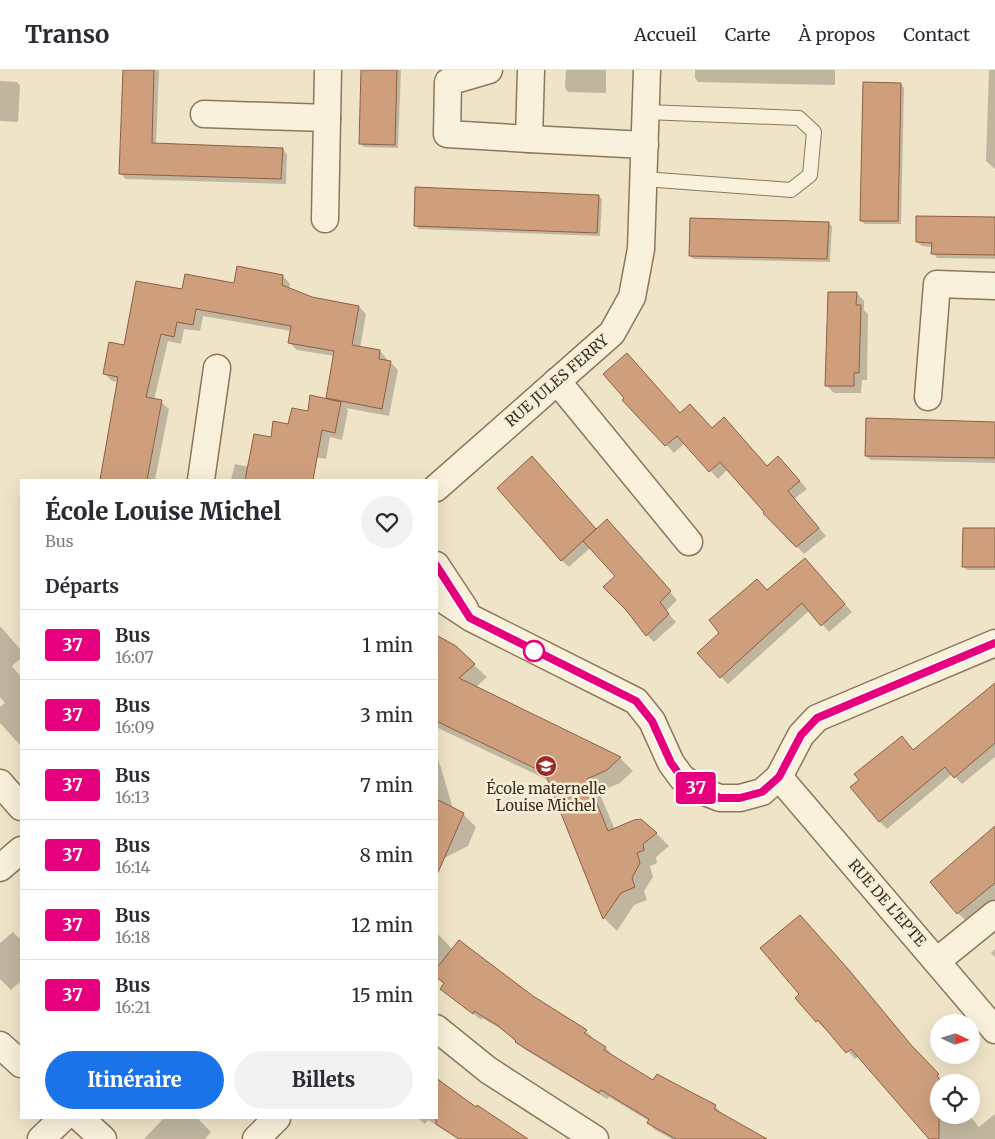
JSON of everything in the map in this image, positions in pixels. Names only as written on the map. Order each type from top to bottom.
[{"type":"street","points":[[325,218],[328,70]]},
{"type":"street","points":[[489,70],[448,82],[447,134],[645,145]]},
{"type":"street","points":[[528,139],[531,70]]},
{"type":"street","name":"RUE JULES FERRY","points":[[438,486],[612,333],[632,297],[641,249],[647,70]]},
{"type":"street","points":[[204,114],[327,118]]},
{"type":"street","points":[[928,398],[937,284],[995,286]]},
{"type":"street","points":[[201,479],[217,368]]},
{"type":"street","points":[[556,381],[689,542]]},
{"type":"street","points":[[438,568],[470,618]]},
{"type":"street","points":[[438,596],[470,618],[636,701],[652,721],[671,763],[682,778],[702,791],[720,798],[740,798],[762,792],[779,777],[801,735],[817,718],[995,643]]},
{"type":"street","name":"RUE DE L'EPTE","points":[[779,777],[995,1030]]},
{"type":"street","points":[[0,783],[20,806]]},
{"type":"street","points":[[0,868],[20,851]]},
{"type":"street","points":[[937,961],[995,914]]},
{"type":"street","points":[[438,1030],[488,1070],[595,1139]]},
{"type":"street","points":[[20,1036],[0,1045],[20,1063]]},
{"type":"street","points":[[40,1139],[62,1119]]},
{"type":"street","points":[[81,1119],[103,1139]]},
{"type":"street","points":[[256,1139],[276,1119]]},
{"type":"lane","points":[[644,179],[791,190],[810,175],[814,132],[799,118],[646,112]]},
{"type":"building","points":[[123,70],[154,70],[152,143],[283,148],[281,179],[119,174]]},
{"type":"building","points":[[361,70],[397,70],[395,145],[359,144]]},
{"type":"building","points":[[863,82],[901,83],[898,221],[860,221]]},
{"type":"building","points":[[415,187],[599,195],[597,233],[414,226]]},
{"type":"building","points":[[916,216],[995,217],[995,255],[931,254],[932,243],[916,242]]},
{"type":"building","points":[[690,218],[829,222],[827,259],[689,256]]},
{"type":"building","points":[[237,266],[283,275],[282,285],[312,297],[359,306],[352,345],[380,350],[379,359],[391,361],[382,409],[326,398],[334,351],[288,343],[291,326],[196,309],[193,325],[177,322],[174,337],[161,334],[146,397],[162,400],[147,479],[100,479],[118,377],[103,374],[109,342],[124,345],[136,281],[182,289],[185,274],[234,283]]},
{"type":"building","points":[[828,292],[857,292],[856,305],[861,305],[859,373],[854,373],[854,386],[825,386]]},
{"type":"building","points":[[627,353],[680,413],[690,404],[712,428],[724,417],[767,466],[778,456],[800,481],[788,491],[819,528],[796,547],[763,513],[720,462],[709,472],[677,436],[665,446],[622,400],[624,398],[603,374]]},
{"type":"building","points":[[310,395],[341,402],[335,433],[322,430],[313,479],[245,479],[254,434],[271,437],[273,421],[288,424],[292,408],[308,411]]},
{"type":"building","points":[[866,418],[995,422],[995,458],[865,456]]},
{"type":"building","points":[[532,456],[596,529],[561,561],[497,488]]},
{"type":"building","points":[[607,519],[671,591],[660,602],[669,614],[646,636],[626,610],[603,587],[615,576],[583,541]]},
{"type":"building","points":[[963,528],[995,528],[995,567],[962,567]]},
{"type":"building","points":[[805,558],[845,604],[821,626],[802,603],[720,678],[697,653],[719,633],[709,620],[757,579],[767,590]]},
{"type":"building","points":[[438,636],[456,646],[475,664],[459,678],[621,757],[607,770],[587,779],[608,831],[641,819],[657,833],[643,844],[644,850],[637,853],[640,863],[632,878],[635,887],[621,893],[603,919],[545,773],[438,722]]},
{"type":"building","points":[[995,683],[995,743],[954,778],[945,767],[879,822],[850,787],[859,780],[854,774],[902,736],[913,750]]},
{"type":"building","points":[[438,800],[464,813],[438,872]]},
{"type":"building","points":[[995,826],[995,883],[957,914],[930,882]]},
{"type":"building","points":[[800,915],[849,970],[912,1046],[939,1074],[930,1074],[930,1124],[939,1124],[939,1139],[929,1139],[851,1049],[846,1053],[818,1020],[816,1022],[795,998],[799,994],[760,948]]},
{"type":"building","points":[[459,940],[533,996],[587,1030],[584,1033],[606,1047],[604,1050],[653,1080],[657,1074],[716,1105],[714,1109],[767,1139],[676,1139],[647,1123],[649,1119],[601,1090],[599,1093],[515,1042],[497,1025],[474,1011],[473,1014],[440,989],[444,983],[438,978],[438,966]]},
{"type":"building","points":[[438,1079],[476,1107],[477,1105],[528,1139],[459,1139],[436,1124],[436,1119],[438,1119]]},
{"type":"bus line","name":"37","points":[[438,568],[470,618],[636,701],[652,721],[671,763],[682,778],[702,791],[720,798],[740,798],[762,792],[779,777],[801,735],[817,718],[995,643]]},
{"type":"place","name":"École maternelle Louise Michel","points":[[546,766]]}]
